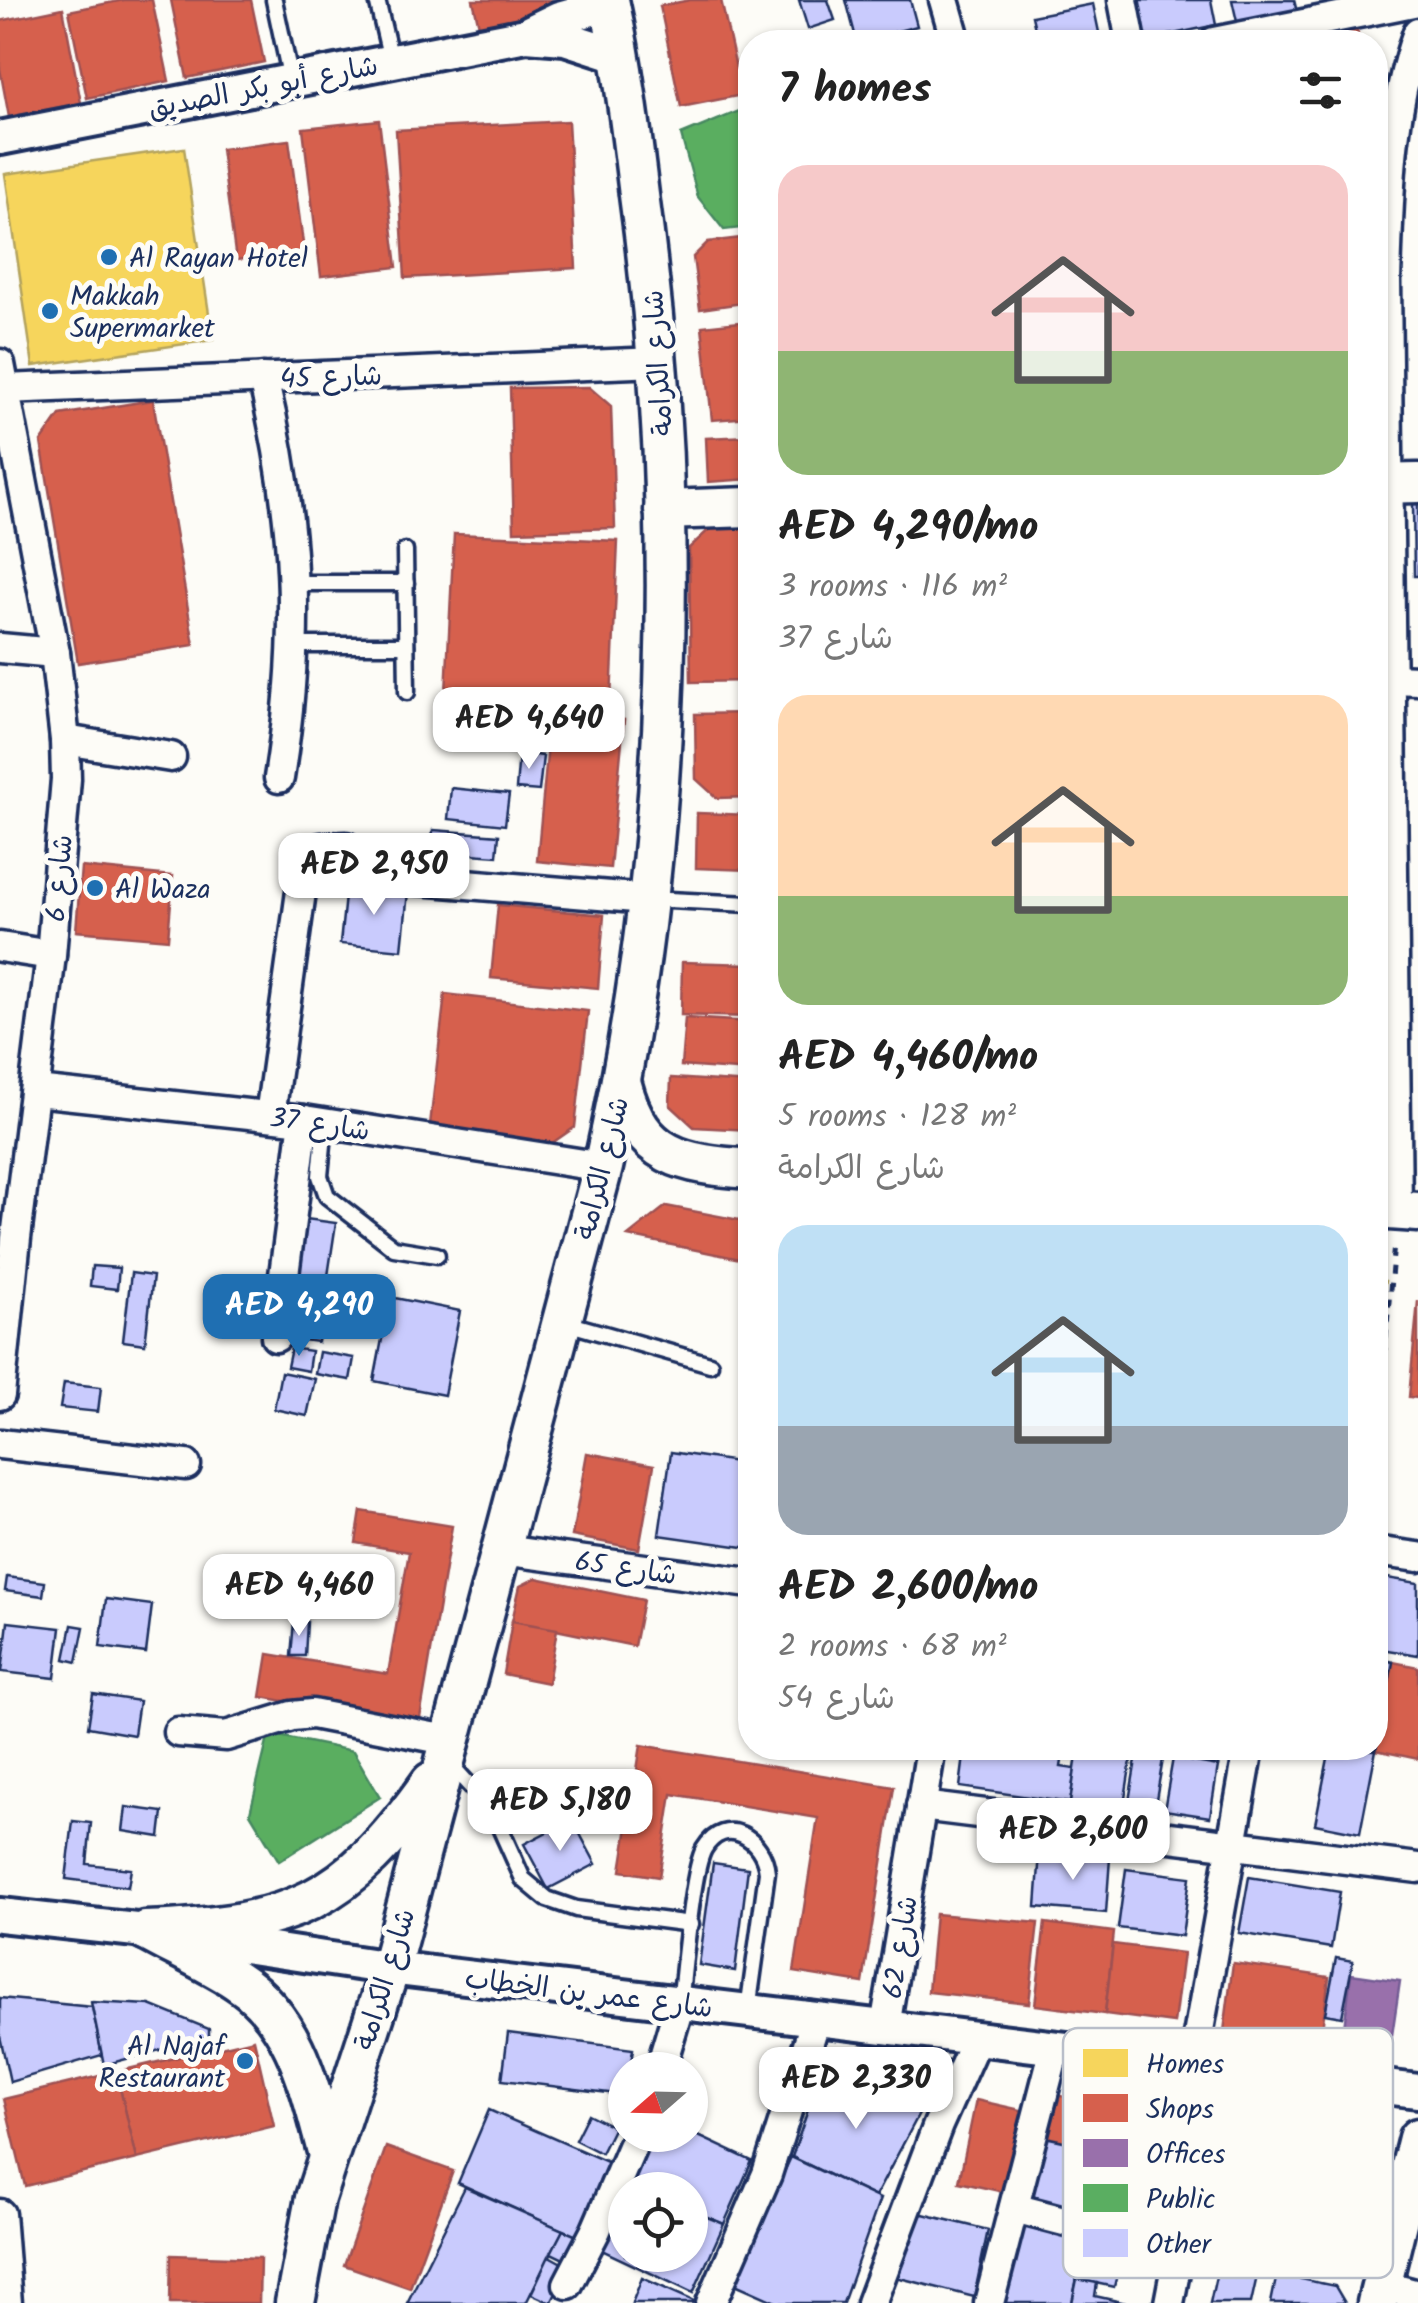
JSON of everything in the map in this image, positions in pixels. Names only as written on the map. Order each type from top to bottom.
[{"type":"main road","name":"شارع الكرامة","points":[[295,2303],[305,2242],[328,2154],[390,1968],[622,1084],[647,899],[662,705],[664,510],[658,362],[615,2]]},
{"type":"main road","points":[[664,510],[738,507]]},
{"type":"main road","points":[[622,1084],[637,1125],[651,1142],[689,1163],[738,1168]]},
{"type":"main road","points":[[146,1931],[247,1923],[309,1902],[338,1885],[387,1842],[449,1750]]},
{"type":"main road","points":[[146,1931],[239,1982],[264,2002],[284,2027],[309,2086],[328,2154]]},
{"type":"main road","points":[[1393,2238],[1418,2138]]},
{"type":"street","points":[[944,0],[953,30]]},
{"type":"street","points":[[1123,0],[1129,30]]},
{"type":"street","points":[[1274,30],[1418,1]]},
{"type":"street","name":"شارع أبو بكر الصديق","points":[[526,35],[559,18],[615,2]]},
{"type":"street","points":[[1388,206],[1396,122],[1418,32]]},
{"type":"street","name":"شارع أبو بكر الصديق","points":[[0,138],[526,35],[565,38],[621,56]]},
{"type":"street","name":"شارع 45","points":[[2,377],[263,378],[658,362]]},
{"type":"street","name":"شارع 6","points":[[0,1395],[8,1236],[36,1091],[63,818],[66,740],[55,652],[9,469],[2,377]]},
{"type":"street","points":[[263,378],[290,510],[294,583],[294,645],[278,778]]},
{"type":"street","points":[[1388,382],[1405,679],[1388,766]]},
{"type":"street","points":[[0,648],[55,652]]},
{"type":"street","points":[[66,740],[171,757]]},
{"type":"street","points":[[270,1116],[302,877],[321,848],[346,847],[406,878],[647,899]]},
{"type":"street","points":[[1388,916],[1397,1210]]},
{"type":"street","points":[[0,947],[51,955]]},
{"type":"street","name":"شارع 37","points":[[36,1091],[270,1116],[603,1167]]},
{"type":"street","points":[[276,1337],[314,1122]]},
{"type":"street","points":[[0,1444],[186,1465]]},
{"type":"street","name":"شارع 65","points":[[502,1550],[738,1581]]},
{"type":"street","points":[[1388,1553],[1418,1557]]},
{"type":"street","points":[[178,1732],[226,1736],[292,1716],[312,1714],[449,1750]]},
{"type":"street","name":"شارع 62","points":[[886,2027],[930,1760]]},
{"type":"street","points":[[1213,2028],[1232,1847],[1247,1760]]},
{"type":"street","points":[[922,1806],[1418,1868]]},
{"type":"street","name":"شارع عمر بن الخطاب","points":[[0,1915],[146,1931],[390,1968],[1063,2049]]},
{"type":"street","points":[[665,2052],[680,2002]]},
{"type":"street","points":[[711,2303],[767,2174],[816,2019]]},
{"type":"street","points":[[871,2303],[924,2160],[977,2038]]},
{"type":"street","points":[[989,2303],[1056,2048]]},
{"type":"street","name":"شارع عمر بن الخطاب","points":[[1393,2088],[1418,2091]]},
{"type":"street","points":[[568,2284],[630,2152]]},
{"type":"street","points":[[1014,2208],[1063,2221]]},
{"type":"street","points":[[0,2214],[7,2303]]},
{"type":"street","points":[[1169,2303],[1173,2278]]},
{"type":"street","points":[[1379,2294],[1418,2294]]},
{"type":"lane","points":[[274,0],[291,80]]},
{"type":"lane","points":[[377,0],[391,60]]},
{"type":"lane","points":[[405,551],[407,692]]},
{"type":"lane","points":[[294,583],[406,582]]},
{"type":"lane","points":[[294,645],[406,645]]},
{"type":"lane","points":[[647,899],[738,903]]},
{"type":"lane","points":[[314,1122],[320,1176],[327,1196],[394,1248],[437,1255]]},
{"type":"lane","points":[[562,1322],[710,1364]]},
{"type":"lane","points":[[449,1750],[492,1810],[524,1879],[547,1899],[576,1910],[690,1924]]},
{"type":"lane","points":[[680,2002],[702,1852],[722,1834],[736,1832],[749,1836],[760,1846],[767,1872],[748,2011]]},
{"type":"path","points":[[1388,1315],[1397,1210]]},
{"type":"building: Homes","name":"Al Rayan Hotel","points":[[184,148],[213,340],[33,366],[5,174]]},
{"type":"building: Shops","points":[[124,0],[152,0],[169,81],[87,98],[69,11]]},
{"type":"building: Shops","points":[[171,0],[251,0],[264,62],[187,78]]},
{"type":"building: Shops","points":[[473,0],[568,0],[569,6],[479,26]]},
{"type":"building: Shops","points":[[690,0],[721,0],[738,77],[738,96],[681,107],[660,6]]},
{"type":"building: Shops","points":[[63,8],[81,103],[9,117],[0,69],[0,21]]},
{"type":"building: Shops","points":[[1354,19],[1357,30],[1300,30]]},
{"type":"building: Shops","points":[[379,120],[397,267],[321,276],[303,128]]},
{"type":"building: Shops","points":[[568,121],[576,268],[405,278],[396,130]]},
{"type":"building: Shops","points":[[289,140],[304,251],[236,260],[221,149]]},
{"type":"building: Shops","points":[[738,238],[738,304],[700,309],[693,257],[708,242]]},
{"type":"building: Shops","points":[[738,322],[738,418],[712,420],[702,326]]},
{"type":"building: Shops","points":[[589,387],[611,406],[615,528],[514,531],[510,388]]},
{"type":"building: Shops","points":[[153,400],[194,645],[78,663],[41,442],[60,415]]},
{"type":"building: Shops","points":[[738,437],[738,480],[708,482],[706,438]]},
{"type":"building: Shops","points":[[715,524],[738,524],[738,681],[691,682],[689,548]]},
{"type":"building: Shops","points":[[454,534],[618,541],[611,700],[446,693]]},
{"type":"building: Shops","points":[[551,713],[624,720],[610,868],[537,861]]},
{"type":"building: Shops","points":[[738,713],[738,797],[717,798],[696,779],[695,714]]},
{"type":"building: Shops","points":[[697,813],[738,815],[738,870],[696,868]]},
{"type":"building: Shops","points":[[81,867],[173,876],[168,939],[76,931]]},
{"type":"building: Shops","points":[[498,905],[604,915],[598,988],[491,978]]},
{"type":"building: Shops","points":[[682,962],[738,964],[738,1017],[681,1015]]},
{"type":"building: Shops","points":[[445,994],[588,1011],[575,1127],[545,1148],[429,1134]]},
{"type":"building: Shops","points":[[685,1018],[738,1021],[738,1070],[681,1066]]},
{"type":"building: Shops","points":[[671,1078],[738,1082],[738,1129],[694,1127],[670,1105]]},
{"type":"building: Shops","points":[[666,1206],[738,1220],[738,1259],[628,1236]]},
{"type":"building: Shops","points":[[1418,1301],[1418,1398],[1409,1397]]},
{"type":"building: Shops","points":[[587,1453],[654,1465],[639,1549],[572,1536]]},
{"type":"building: Shops","points":[[361,1511],[452,1526],[419,1724],[261,1697],[268,1654],[388,1674],[409,1552],[356,1543]]},
{"type":"building: Shops","points":[[536,1578],[643,1600],[634,1646],[512,1621],[520,1586]]},
{"type":"building: Shops","points":[[512,1621],[557,1629],[548,1683],[503,1674]]},
{"type":"building: Shops","points":[[1393,1662],[1418,1667],[1418,1759],[1388,1753],[1388,1688]]},
{"type":"building: Shops","points":[[641,1745],[894,1787],[863,1983],[794,1972],[818,1818],[672,1794],[659,1877],[621,1871]]},
{"type":"building: Shops","points":[[935,1914],[1038,1923],[1029,2003],[928,1992]]},
{"type":"building: Shops","points":[[1045,1923],[1114,1932],[1105,2014],[1035,2005]]},
{"type":"building: Shops","points":[[1113,1944],[1183,1953],[1174,2023],[1105,2014]]},
{"type":"building: Shops","points":[[1233,1963],[1329,1977],[1322,2028],[1224,2028]]},
{"type":"building: Shops","points":[[254,2039],[274,2126],[137,2159],[116,2072]]},
{"type":"building: Shops","points":[[116,2072],[137,2159],[25,2186],[4,2099]]},
{"type":"building: Shops","points":[[1051,2094],[1063,2097],[1063,2141],[1042,2136]]},
{"type":"building: Shops","points":[[976,2100],[1025,2111],[1008,2193],[959,2182]]},
{"type":"building: Shops","points":[[386,2147],[453,2171],[410,2288],[344,2265]]},
{"type":"building: Shops","points":[[171,2255],[260,2258],[259,2303],[170,2303]]},
{"type":"building: Offices","points":[[1351,1974],[1400,1981],[1393,2028],[1344,2028]]},
{"type":"building: Public","points":[[738,111],[738,228],[724,230],[698,197],[681,135]]},
{"type":"building: Public","points":[[269,1734],[353,1751],[380,1797],[279,1861],[250,1813]]},
{"type":"building: Other","points":[[799,0],[828,0],[835,20],[808,29]]},
{"type":"building: Other","points":[[846,0],[910,0],[917,26],[902,30],[854,30]]},
{"type":"building: Other","points":[[1137,0],[1211,0],[1216,25],[1192,30],[1143,30]]},
{"type":"building: Other","points":[[1232,0],[1294,0],[1297,12],[1238,26]]},
{"type":"building: Other","points":[[1093,4],[1098,30],[1035,30],[1032,16]]},
{"type":"building: Other","points":[[1413,504],[1418,504],[1418,576],[1414,576]]},
{"type":"building: Other","points":[[518,729],[542,731],[541,749],[516,747]]},
{"type":"building: Other","points":[[519,753],[543,756],[539,791],[516,789]]},
{"type":"building: Other","points":[[451,788],[509,794],[505,825],[448,819]]},
{"type":"building: Other","points":[[433,830],[499,835],[497,856],[431,851]]},
{"type":"building: Other","points":[[346,886],[408,892],[402,950],[340,944]]},
{"type":"building: Other","points":[[306,1219],[336,1223],[318,1342],[289,1338]]},
{"type":"building: Other","points":[[92,1266],[119,1268],[117,1289],[90,1286]]},
{"type":"building: Other","points":[[131,1273],[153,1276],[145,1344],[123,1341]]},
{"type":"building: Other","points":[[390,1297],[460,1311],[444,1395],[374,1381]]},
{"type":"building: Other","points":[[291,1348],[311,1351],[308,1371],[287,1367]]},
{"type":"building: Other","points":[[319,1352],[354,1358],[350,1380],[315,1374]]},
{"type":"building: Other","points":[[281,1372],[315,1379],[307,1416],[274,1409]]},
{"type":"building: Other","points":[[64,1383],[101,1387],[98,1412],[60,1408]]},
{"type":"building: Other","points":[[671,1452],[738,1462],[738,1546],[659,1535]]},
{"type":"building: Other","points":[[7,1577],[45,1582],[43,1596],[5,1591]]},
{"type":"building: Other","points":[[1388,1578],[1418,1583],[1418,1655],[1388,1650]]},
{"type":"building: Other","points":[[106,1599],[152,1605],[146,1653],[100,1647]]},
{"type":"building: Other","points":[[294,1621],[307,1622],[305,1656],[291,1656]]},
{"type":"building: Other","points":[[8,1622],[61,1628],[55,1678],[2,1672]]},
{"type":"building: Other","points":[[72,1625],[84,1627],[77,1662],[65,1659]]},
{"type":"building: Other","points":[[1388,1661],[1393,1662],[1388,1688]]},
{"type":"building: Other","points":[[93,1694],[139,1701],[134,1735],[88,1727]]},
{"type":"building: Other","points":[[963,1760],[1062,1760],[1061,1767],[1075,1769],[1070,1803],[960,1787]]},
{"type":"building: Other","points":[[1076,1760],[1131,1760],[1123,1811],[1070,1803]]},
{"type":"building: Other","points":[[1136,1760],[1163,1760],[1155,1805],[1129,1801]]},
{"type":"building: Other","points":[[1173,1760],[1218,1766],[1210,1817],[1164,1810]]},
{"type":"building: Other","points":[[1181,1760],[1219,1760],[1218,1766]]},
{"type":"building: Other","points":[[1328,1760],[1374,1760],[1360,1833],[1315,1824]]},
{"type":"building: Other","points":[[126,1807],[163,1812],[160,1837],[123,1831]]},
{"type":"building: Other","points":[[572,1819],[596,1864],[548,1889],[524,1844]]},
{"type":"building: Other","points":[[73,1821],[91,1823],[87,1864],[131,1869],[128,1887],[66,1879]]},
{"type":"building: Other","points":[[1040,1852],[1110,1858],[1106,1913],[1036,1907]]},
{"type":"building: Other","points":[[713,1863],[748,1868],[735,1971],[699,1965]]},
{"type":"building: Other","points":[[1126,1869],[1190,1877],[1182,1936],[1118,1928]]},
{"type":"building: Other","points":[[1249,1877],[1340,1892],[1331,1948],[1239,1933]]},
{"type":"building: Other","points":[[1336,1958],[1353,1961],[1342,2017],[1325,2014]]},
{"type":"building: Other","points":[[0,1998],[92,2007],[102,2055],[10,2082],[0,2036]]},
{"type":"building: Other","points":[[91,2002],[150,2005],[209,2029],[209,2037],[104,2065]]},
{"type":"building: Other","points":[[508,2033],[633,2049],[608,2052],[608,2093],[502,2080]]},
{"type":"building: Other","points":[[818,2080],[928,2097],[875,2197],[792,2157]]},
{"type":"building: Other","points":[[489,2110],[612,2164],[580,2238],[458,2183]]},
{"type":"building: Other","points":[[588,2114],[608,2124],[608,2139],[601,2153],[575,2140]]},
{"type":"building: Other","points":[[1036,2135],[1063,2141],[1063,2212],[1023,2203]]},
{"type":"building: Other","points":[[708,2140],[752,2161],[724,2224],[708,2217],[708,2172],[625,2172],[633,2152],[708,2152]]},
{"type":"building: Other","points":[[791,2157],[880,2199],[843,2303],[778,2303],[733,2283]]},
{"type":"building: Other","points":[[465,2187],[563,2230],[526,2303],[407,2303]]},
{"type":"building: Other","points":[[608,2212],[608,2253],[593,2246]]},
{"type":"building: Other","points":[[923,2214],[988,2230],[974,2297],[892,2276],[911,2219]]},
{"type":"building: Other","points":[[708,2217],[724,2224],[708,2260]]},
{"type":"building: Other","points":[[1013,2222],[1063,2232],[1063,2278],[1077,2278],[1072,2303],[993,2303]]},
{"type":"building: Other","points":[[563,2230],[584,2239],[572,2263],[551,2253]]},
{"type":"building: Other","points":[[549,2256],[569,2267],[551,2303],[531,2294]]},
{"type":"building: Other","points":[[648,2272],[702,2272],[693,2293]]},
{"type":"building: Other","points":[[642,2278],[694,2301],[694,2303],[632,2303]]},
{"type":"building: Other","points":[[1077,2278],[1116,2278],[1114,2287]]},
{"type":"building: Other","points":[[1216,2278],[1257,2278],[1251,2303],[1210,2303]]},
{"type":"building: Other","points":[[1276,2278],[1296,2278],[1335,2286],[1345,2303],[1271,2303]]},
{"type":"building: Other","points":[[1077,2279],[1097,2283],[1095,2296],[1126,2303],[1072,2303]]},
{"type":"place","name":"Al Rayan Hotel","points":[[109,257]]},
{"type":"place","name":"Makkah Supermarket","points":[[50,311]]},
{"type":"place","name":"Al Waza","points":[[95,888]]},
{"type":"place","name":"Al Najaf Restaurant","points":[[245,2061]]}]
